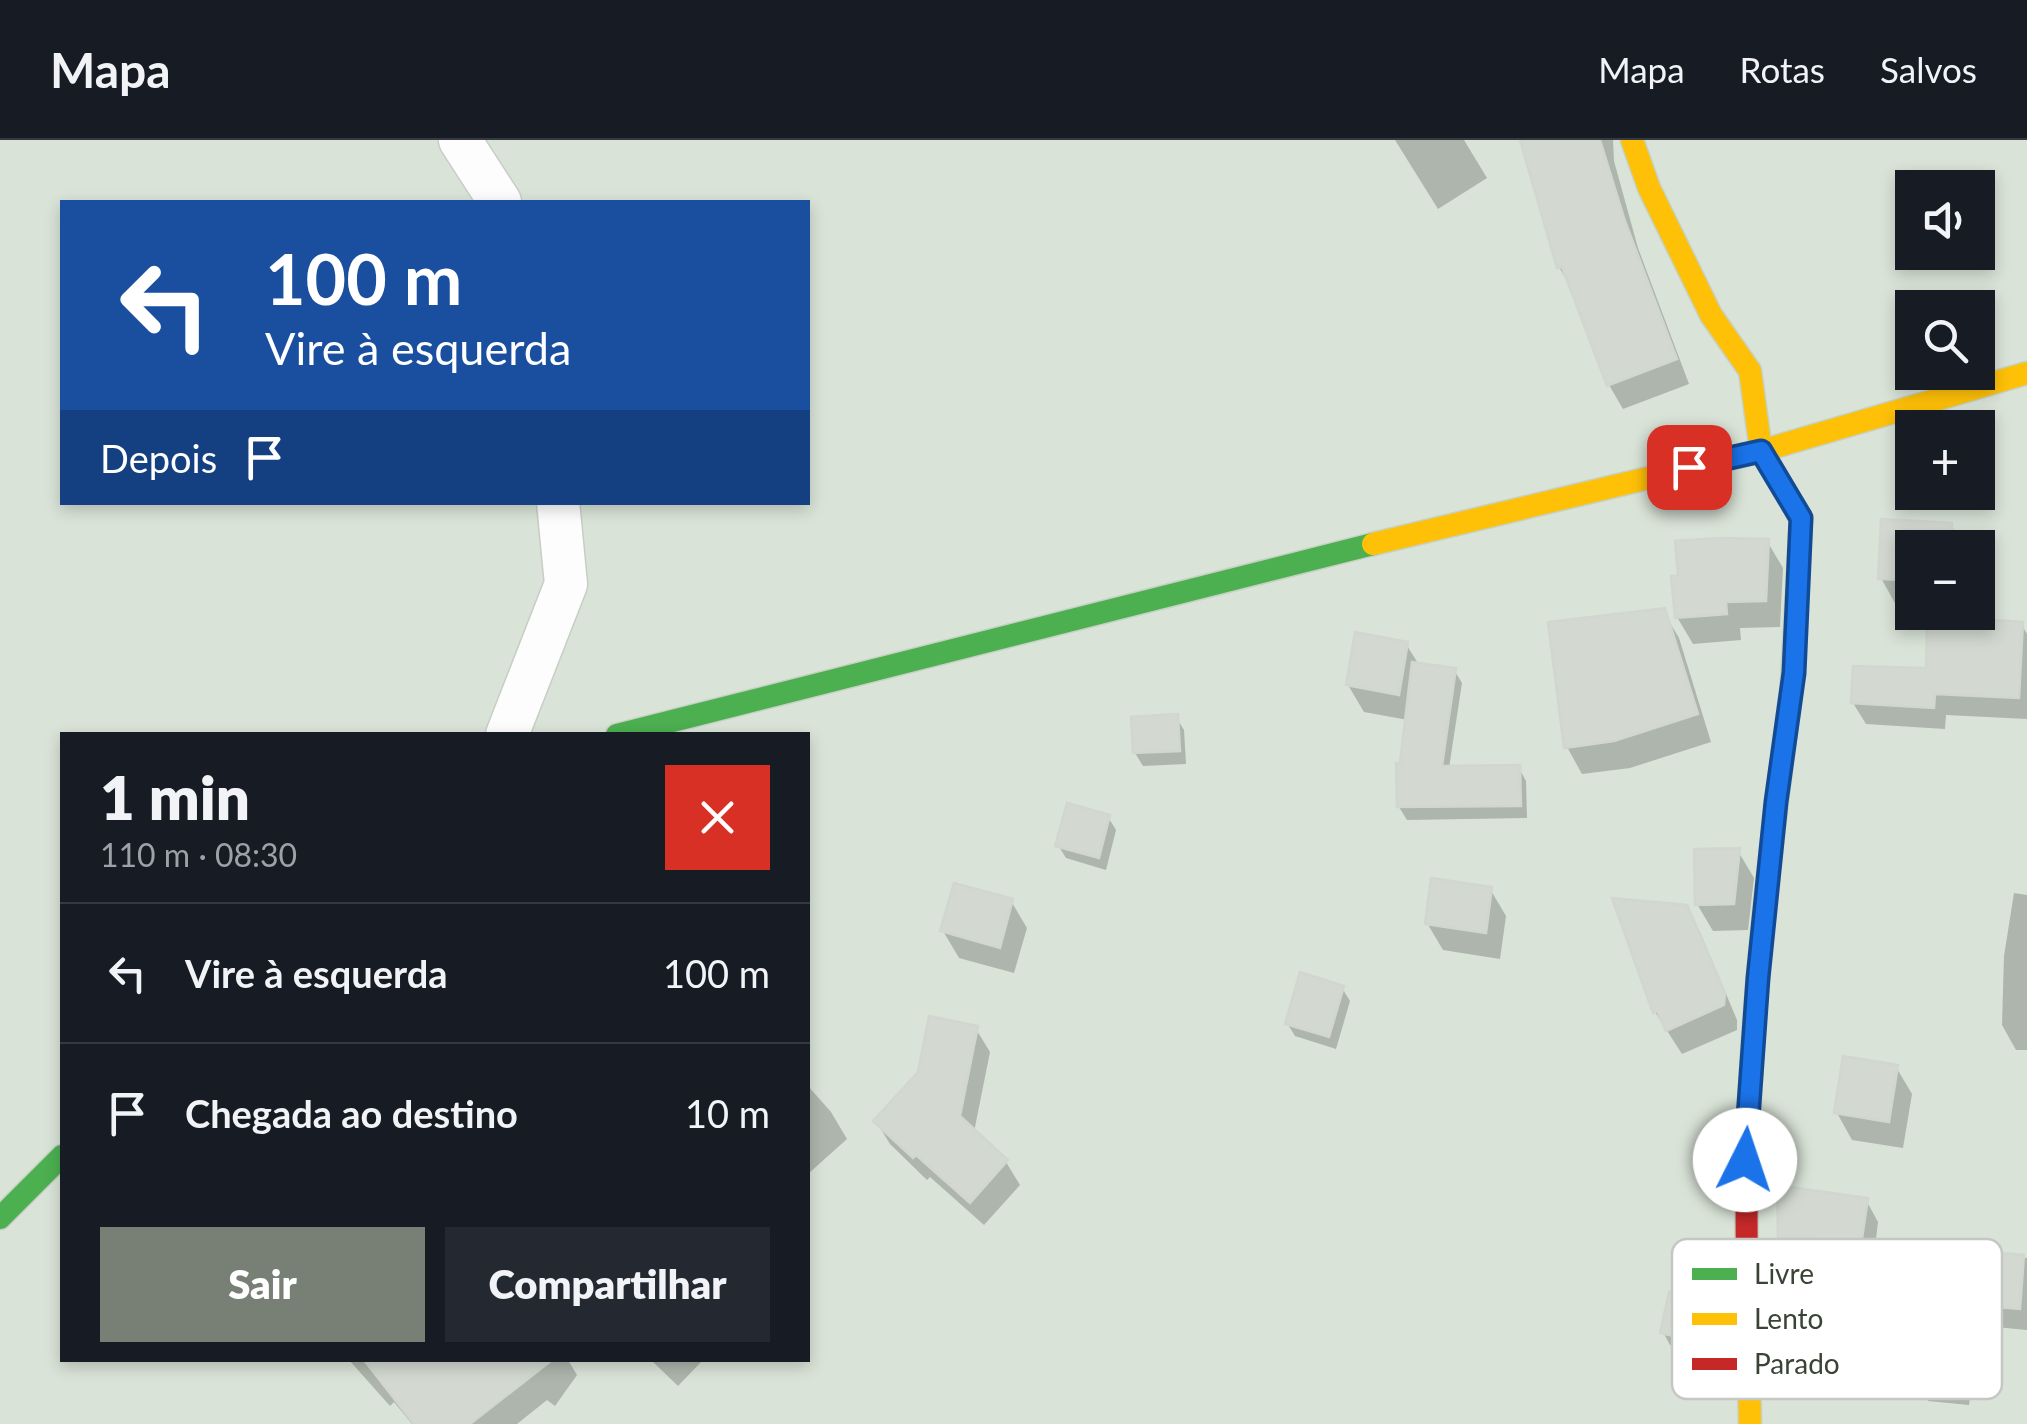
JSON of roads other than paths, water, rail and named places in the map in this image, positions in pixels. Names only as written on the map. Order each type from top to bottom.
[{"type":"street","points":[[460,140],[499,200]]},
{"type":"street","points":[[1632,140],[1649,188],[1711,314],[1750,371],[1761,451],[1801,518],[1794,673],[1758,978],[1745,1160],[1746,1239]]},
{"type":"street","points":[[629,732],[1526,505],[1761,451],[2027,374]]},
{"type":"street","points":[[508,732],[566,584],[558,505]]},
{"type":"street","points":[[0,1218],[60,1158]]},
{"type":"street","points":[[1750,1399],[1750,1424]]}]
